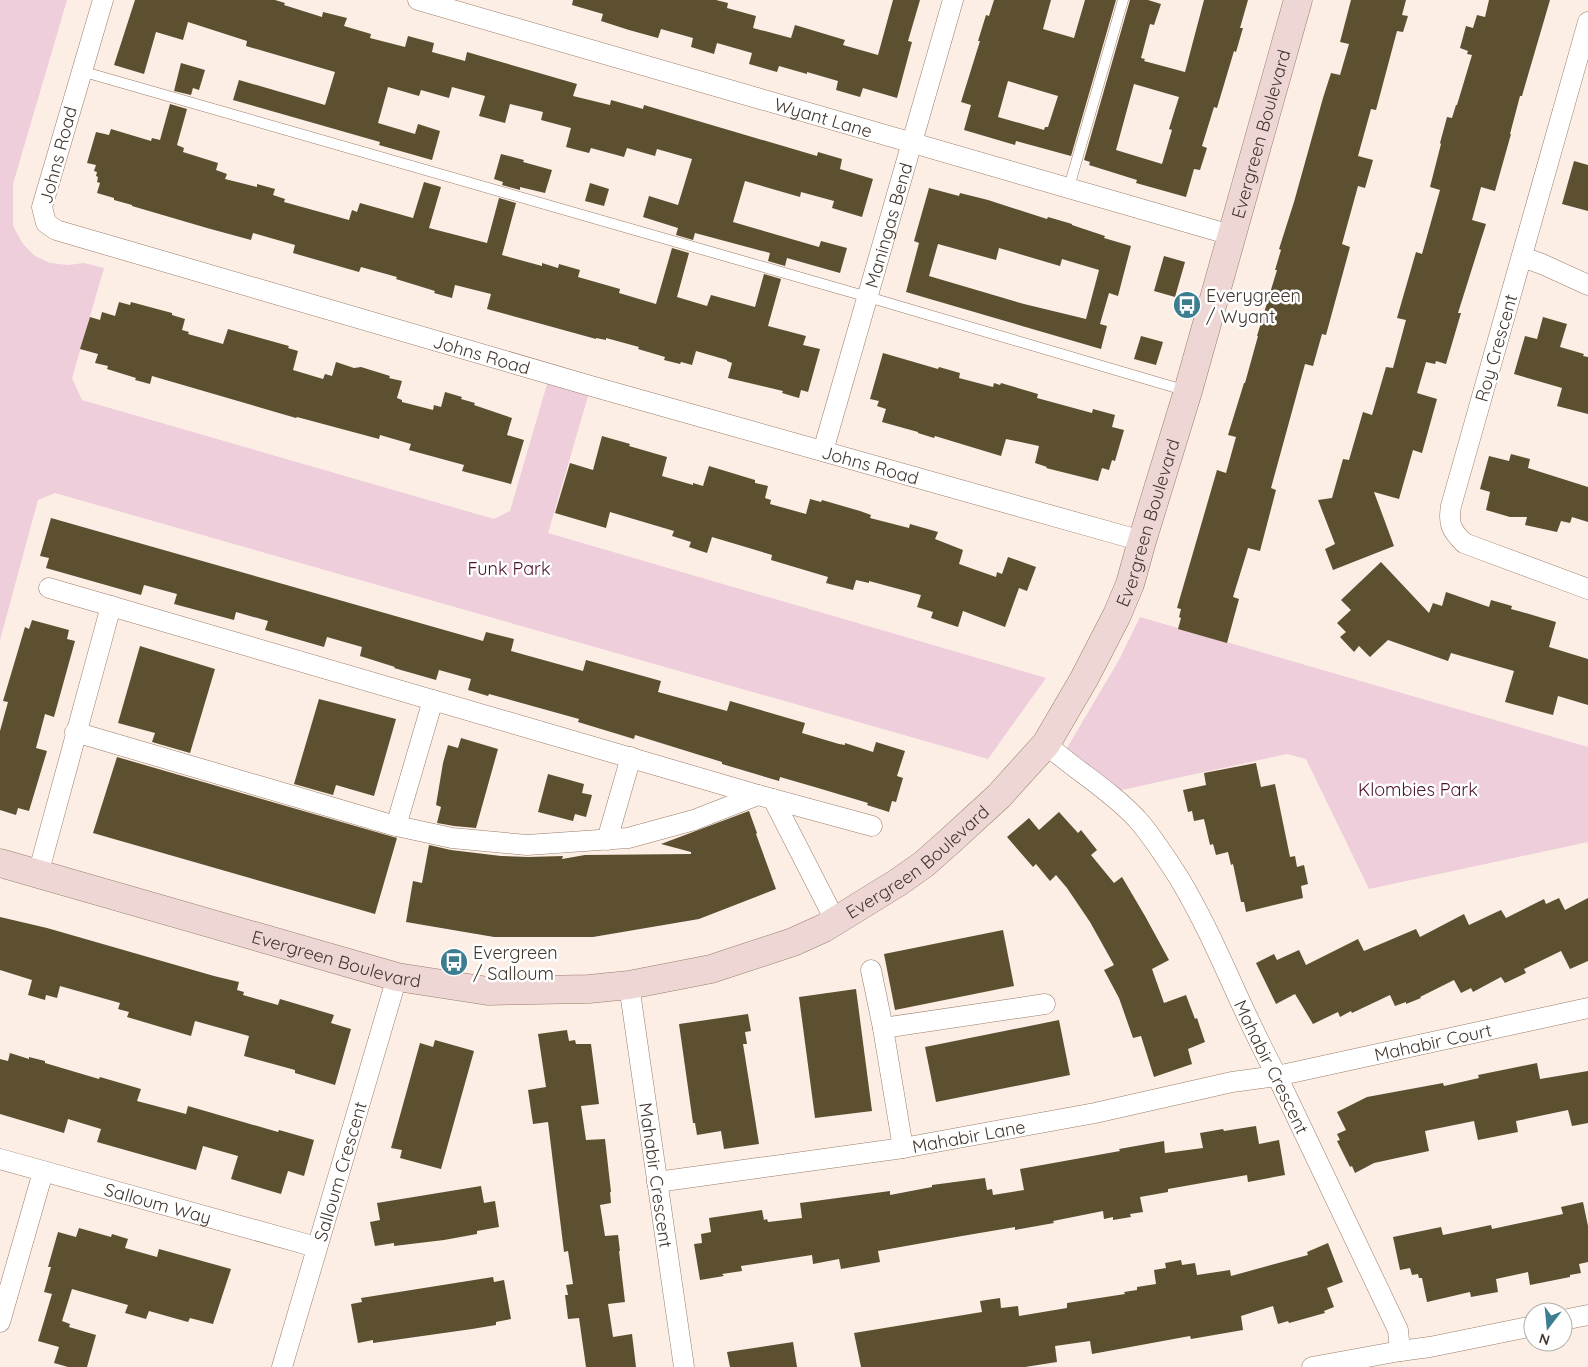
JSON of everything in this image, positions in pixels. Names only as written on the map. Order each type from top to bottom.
[{"type":"street","name":"Johns Road","points":[[103,0],[42,207],[46,223],[56,230],[591,386],[1142,541]]},
{"type":"street","name":"Wyant Lane","points":[[418,0],[1231,235]]},
{"type":"street","name":"Maningas Bend","points":[[823,451],[952,0]]},
{"type":"street","name":"Evergreen Boulevard","points":[[0,863],[397,977],[488,991],[589,990],[629,985],[711,969],[793,942],[836,922],[897,883],[924,864],[999,796],[1046,744],[1084,679],[1117,615],[1130,584],[1188,391],[1298,0]]},
{"type":"street","name":"Roy Crescent","points":[[1588,22],[1450,506],[1449,520],[1454,533],[1464,543],[1588,589]]},
{"type":"street","points":[[1522,257],[1588,285]]},
{"type":"street","points":[[49,588],[765,797],[872,826]]},
{"type":"street","points":[[38,874],[110,606]]},
{"type":"street","points":[[396,826],[433,700]]},
{"type":"street","points":[[75,732],[396,826],[452,838],[527,845],[628,838],[694,820],[765,797]]},
{"type":"street","name":"Mahabir Crescent","points":[[1046,744],[1061,758],[1116,800],[1137,820],[1164,853],[1198,910],[1260,1046],[1277,1076],[1398,1330],[1400,1351]]},
{"type":"street","points":[[607,840],[631,758]]},
{"type":"street","points":[[765,797],[836,922]]},
{"type":"street","points":[[871,970],[883,1028],[903,1148]]},
{"type":"street","name":"Salloum Crescent","points":[[282,1367],[397,977]]},
{"type":"street","name":"Mahabir Crescent","points":[[629,985],[684,1367]]},
{"type":"street","points":[[883,1028],[1045,1004]]},
{"type":"street","name":"Mahabir Court","points":[[1277,1076],[1588,1008]]},
{"type":"street","name":"Mahabir Lane","points":[[658,1182],[903,1148],[1095,1113],[1232,1082],[1277,1076]]},
{"type":"street","name":"Salloum Way","points":[[0,1160],[316,1247]]},
{"type":"street","points":[[0,1322],[43,1172]]},
{"type":"street","points":[[1573,1318],[1588,1315]]},
{"type":"street","points":[[1312,1367],[1430,1347],[1523,1328]]},
{"type":"lane","points":[[1069,188],[1123,0]]},
{"type":"lane","points":[[81,71],[1188,391]]},
{"type":"green space","name":"Funk Park","points":[[0,0],[67,0],[13,184],[13,226],[23,244],[35,256],[50,263],[68,265],[84,263],[104,268],[72,378],[82,400],[494,519],[510,511],[550,374],[591,386],[548,533],[1046,678],[988,759],[55,493],[38,500],[0,640]]},
{"type":"green space","name":"Klombies Park","points":[[1140,617],[1588,747],[1588,842],[1369,889],[1306,759],[1287,754],[1108,793],[1061,758],[1119,660]]},
{"type":"building","points":[[135,0],[275,0],[285,3],[284,5],[322,17],[323,12],[347,18],[344,26],[371,34],[370,38],[405,47],[408,36],[434,43],[432,52],[465,61],[467,52],[577,84],[573,96],[610,105],[611,100],[643,109],[644,105],[817,156],[818,152],[842,159],[840,169],[873,179],[862,217],[832,208],[834,201],[801,192],[800,197],[745,181],[733,222],[819,247],[821,241],[847,248],[840,273],[787,258],[785,266],[768,261],[770,253],[695,233],[693,240],[676,235],[678,228],[643,217],[649,196],[678,205],[692,159],[657,149],[655,156],[627,148],[624,157],[591,148],[589,153],[566,147],[571,128],[541,120],[543,112],[510,104],[505,123],[479,116],[485,96],[452,87],[449,98],[421,90],[419,96],[388,87],[378,123],[415,134],[418,124],[440,131],[432,160],[379,145],[380,142],[233,100],[239,80],[325,105],[335,72],[246,46],[247,41],[188,22],[183,40],[156,32],[144,74],[114,65]]},
{"type":"building","points":[[573,0],[716,0],[728,3],[727,8],[756,16],[753,28],[791,38],[795,25],[845,40],[843,45],[878,55],[893,0],[920,0],[908,41],[912,42],[897,98],[863,88],[860,97],[836,90],[838,81],[779,66],[777,72],[749,64],[752,53],[717,43],[714,54],[691,47],[693,38],[661,29],[658,38],[629,30],[601,21],[603,14],[572,5]]},
{"type":"building","points":[[994,0],[1051,0],[1043,29],[1074,38],[1085,0],[1116,0],[1071,156],[1016,141],[1015,145],[964,130],[971,105],[961,102],[986,15],[989,16]],"holes":[[[1008,81],[1058,96],[1048,127],[1045,127],[1044,130],[998,117]]]},
{"type":"building","points":[[1130,0],[1148,0],[1161,4],[1154,25],[1150,24],[1141,58],[1145,59],[1144,61],[1185,72],[1204,0],[1248,0],[1236,52],[1234,51],[1217,108],[1214,107],[1202,146],[1207,148],[1200,170],[1194,169],[1186,197],[1136,183],[1137,180],[1089,165],[1090,162],[1084,160]],"holes":[[[1134,84],[1179,97],[1169,129],[1172,130],[1162,164],[1116,150]]]},
{"type":"building","points":[[1351,0],[1406,0],[1402,15],[1408,16],[1403,32],[1397,31],[1376,110],[1371,109],[1358,156],[1373,160],[1365,188],[1358,186],[1342,244],[1350,247],[1326,335],[1322,334],[1313,366],[1305,364],[1271,488],[1276,490],[1260,551],[1248,548],[1233,597],[1239,599],[1227,643],[1178,629],[1181,609],[1177,608],[1217,470],[1226,473],[1236,437],[1228,435],[1277,270],[1275,270],[1281,250],[1279,249],[1323,98],[1331,73],[1340,75],[1349,44],[1340,42]]},
{"type":"building","points":[[1489,0],[1550,0],[1522,96],[1520,96],[1495,191],[1481,187],[1472,220],[1486,224],[1458,313],[1461,313],[1446,364],[1436,361],[1435,364],[1426,362],[1417,393],[1437,399],[1422,453],[1413,450],[1399,499],[1374,492],[1394,546],[1333,570],[1325,549],[1335,544],[1318,500],[1332,498],[1343,459],[1349,460],[1363,412],[1372,415],[1386,367],[1393,368],[1406,320],[1397,318],[1416,252],[1422,254],[1440,190],[1430,187],[1440,143],[1447,117],[1452,118],[1457,105],[1472,55],[1467,54],[1468,51],[1460,48],[1466,26],[1473,28],[1477,15],[1485,17]]},
{"type":"building","points":[[181,63],[205,70],[199,90],[193,88],[191,95],[174,91]]},
{"type":"building","points":[[170,104],[187,109],[177,145],[184,148],[183,152],[218,163],[216,170],[227,174],[225,179],[257,187],[257,184],[275,189],[273,195],[285,199],[284,202],[349,220],[352,210],[357,212],[360,203],[413,218],[424,182],[441,187],[429,228],[487,243],[499,198],[516,203],[502,255],[542,266],[542,263],[558,268],[559,264],[580,270],[578,277],[620,289],[619,293],[656,304],[672,248],[689,253],[677,297],[707,306],[711,295],[755,307],[764,274],[781,279],[768,326],[806,336],[803,345],[820,349],[808,392],[801,390],[799,398],[782,393],[783,391],[728,378],[732,363],[696,351],[692,365],[664,360],[665,357],[638,349],[639,347],[606,338],[606,340],[596,339],[487,309],[491,294],[455,285],[452,298],[396,279],[397,277],[361,267],[359,272],[293,253],[295,245],[253,233],[251,240],[132,206],[97,193],[100,183],[97,182],[97,172],[94,171],[96,165],[87,163],[96,132],[109,135],[111,129],[151,141],[152,138],[160,140]]},
{"type":"building","points":[[501,154],[552,170],[545,193],[520,187],[520,190],[502,185],[503,182],[494,179]]},
{"type":"building","points":[[1574,161],[1588,165],[1588,211],[1562,204]]},
{"type":"building","points":[[590,183],[609,189],[604,206],[585,201]]},
{"type":"building","points":[[929,188],[959,196],[960,193],[1047,219],[1048,217],[1131,246],[1118,296],[1109,293],[1100,324],[1107,326],[1101,349],[906,292],[919,243],[914,241]],"holes":[[[938,244],[996,260],[999,248],[1060,266],[1062,259],[1099,270],[1086,319],[1024,304],[929,276]]]},
{"type":"building","points":[[1164,256],[1185,262],[1175,297],[1154,291]]},
{"type":"building","points":[[119,302],[130,305],[131,302],[172,313],[172,315],[185,319],[182,330],[189,332],[188,334],[223,344],[228,329],[289,346],[288,348],[298,351],[293,370],[323,379],[325,374],[332,376],[336,362],[354,368],[361,367],[402,381],[397,398],[402,400],[402,402],[433,410],[434,405],[441,407],[445,392],[462,397],[461,399],[475,403],[474,405],[512,418],[507,435],[524,440],[511,484],[462,471],[464,465],[409,450],[411,444],[380,435],[379,439],[296,418],[152,376],[150,384],[107,369],[108,366],[95,363],[98,354],[80,349],[90,317],[100,320],[102,312],[115,316]]},
{"type":"building","points":[[1543,317],[1567,324],[1560,347],[1588,357],[1588,414],[1557,406],[1562,388],[1514,374],[1525,336],[1537,339]]},
{"type":"building","points":[[1141,336],[1163,342],[1156,365],[1134,359]]},
{"type":"building","points":[[883,353],[938,369],[939,367],[960,373],[959,378],[993,387],[994,383],[1000,385],[1001,383],[1038,394],[1037,398],[1092,413],[1093,409],[1115,415],[1112,427],[1124,430],[1115,461],[1112,460],[1109,470],[1102,468],[1098,481],[1046,468],[1035,463],[1039,446],[1006,439],[1001,456],[882,422],[886,409],[877,406],[879,401],[870,399]]},
{"type":"building","points":[[602,436],[667,457],[662,476],[693,485],[693,483],[703,486],[709,466],[755,480],[755,483],[768,486],[765,498],[771,500],[770,504],[806,514],[810,499],[821,502],[822,500],[871,515],[870,518],[909,528],[910,524],[938,532],[935,539],[963,550],[959,564],[996,577],[997,572],[1002,574],[1008,557],[1036,567],[1027,591],[1019,588],[1005,627],[963,611],[958,627],[931,618],[933,612],[917,607],[921,595],[869,581],[869,583],[856,580],[853,590],[826,583],[828,577],[771,560],[772,555],[712,537],[707,553],[689,547],[691,542],[672,536],[674,531],[610,512],[606,528],[555,513],[570,463],[593,470]]},
{"type":"building","points":[[1511,454],[1530,459],[1528,468],[1588,487],[1588,522],[1572,517],[1570,523],[1561,521],[1557,532],[1525,525],[1527,517],[1510,517],[1486,510],[1490,492],[1480,489],[1489,456],[1509,461]]},
{"type":"building","points":[[51,518],[483,641],[486,632],[514,639],[511,651],[583,671],[586,660],[661,681],[658,692],[727,711],[730,701],[805,723],[802,733],[839,744],[845,745],[845,743],[873,752],[876,742],[905,751],[897,776],[903,778],[896,802],[892,801],[889,812],[867,805],[868,803],[818,788],[780,777],[779,781],[635,735],[634,739],[578,722],[579,719],[468,690],[471,679],[439,670],[436,680],[394,668],[360,656],[362,647],[327,637],[324,647],[265,630],[268,621],[236,612],[234,620],[174,604],[177,594],[144,585],[141,595],[46,568],[49,558],[40,556]]},
{"type":"building","points":[[1381,562],[1429,613],[1433,603],[1442,606],[1446,592],[1489,607],[1491,600],[1512,606],[1511,609],[1556,622],[1549,647],[1588,659],[1588,705],[1558,696],[1553,715],[1505,702],[1514,671],[1451,653],[1448,661],[1388,640],[1370,657],[1359,646],[1354,652],[1340,637],[1346,632],[1337,623],[1351,610],[1341,600]]},
{"type":"building","points":[[32,620],[69,630],[67,639],[75,641],[54,717],[45,714],[36,748],[47,751],[29,811],[18,808],[16,815],[0,810],[0,731],[8,702],[3,701],[25,627],[29,629]]},
{"type":"building","points":[[140,646],[215,669],[190,753],[152,742],[155,733],[118,723]]},
{"type":"building","points":[[319,699],[396,719],[374,796],[336,785],[333,795],[294,784]]},
{"type":"building","points":[[461,738],[498,749],[476,828],[437,823],[441,807],[436,805],[448,745],[458,748]]},
{"type":"building","points":[[117,757],[397,838],[375,914],[93,833]]},
{"type":"building","points":[[1256,763],[1261,787],[1275,784],[1290,857],[1295,856],[1297,867],[1304,865],[1308,884],[1301,886],[1303,898],[1246,912],[1244,902],[1241,902],[1233,864],[1231,865],[1228,852],[1216,855],[1213,844],[1210,845],[1204,819],[1194,821],[1192,811],[1188,812],[1183,790],[1206,785],[1204,773]]},
{"type":"building","points":[[548,774],[584,784],[582,793],[592,795],[586,817],[575,814],[573,821],[538,812]]},
{"type":"building","points":[[749,811],[776,889],[699,919],[593,937],[494,937],[406,922],[413,881],[422,883],[429,845],[451,850],[501,856],[563,856],[562,859],[585,855],[691,854],[691,852],[661,844]]},
{"type":"building","points":[[1059,812],[1078,833],[1081,830],[1097,850],[1091,855],[1114,883],[1122,877],[1169,960],[1152,969],[1164,1003],[1186,995],[1195,1019],[1197,1018],[1205,1042],[1188,1049],[1192,1064],[1154,1077],[1141,1036],[1133,1038],[1119,998],[1104,970],[1114,965],[1090,922],[1056,875],[1050,881],[1036,864],[1033,867],[1007,837],[1029,818],[1039,830]]},
{"type":"building","points":[[1559,898],[1565,910],[1588,898],[1588,961],[1570,969],[1561,951],[1524,969],[1526,973],[1505,983],[1501,977],[1473,992],[1471,988],[1461,993],[1454,980],[1406,1004],[1406,1002],[1395,1006],[1390,995],[1352,1013],[1351,1011],[1340,1017],[1338,1012],[1313,1024],[1295,994],[1276,1004],[1256,963],[1274,954],[1277,960],[1299,950],[1306,965],[1358,939],[1364,951],[1416,929],[1420,937],[1464,914],[1469,925],[1501,910],[1506,918],[1544,899],[1546,904]]},
{"type":"building","points":[[0,917],[47,928],[239,982],[237,990],[244,992],[243,995],[278,1005],[280,999],[334,1015],[331,1023],[351,1029],[335,1085],[295,1073],[295,1070],[244,1056],[249,1036],[195,1021],[191,1036],[127,1017],[129,1012],[118,1009],[120,1003],[60,986],[57,998],[46,995],[45,1000],[28,995],[32,980],[0,970]]},
{"type":"building","points":[[1003,930],[1014,986],[895,1010],[884,954]]},
{"type":"building","points":[[856,989],[872,1111],[815,1118],[799,997]]},
{"type":"building","points":[[748,1014],[751,1031],[745,1032],[747,1044],[743,1044],[759,1144],[724,1149],[721,1131],[697,1135],[695,1123],[693,1123],[679,1024]]},
{"type":"building","points":[[1059,1020],[1070,1075],[936,1102],[925,1047]]},
{"type":"building","points":[[567,1030],[569,1041],[575,1040],[576,1044],[591,1044],[599,1104],[581,1106],[586,1140],[605,1139],[611,1203],[600,1205],[605,1236],[618,1235],[625,1302],[608,1304],[613,1337],[632,1334],[636,1367],[586,1367],[579,1318],[568,1319],[565,1295],[568,1295],[566,1285],[573,1284],[568,1251],[564,1252],[548,1122],[533,1124],[528,1090],[546,1087],[538,1034]]},
{"type":"building","points":[[435,1040],[474,1051],[441,1169],[400,1158],[402,1150],[391,1148],[420,1043],[433,1047]]},
{"type":"building","points":[[10,1053],[29,1059],[29,1057],[45,1061],[45,1063],[99,1079],[100,1077],[141,1089],[137,1101],[186,1114],[188,1106],[278,1132],[279,1130],[314,1140],[304,1176],[288,1171],[281,1194],[231,1179],[238,1156],[203,1146],[196,1170],[97,1142],[101,1129],[68,1119],[64,1133],[0,1114],[0,1059],[8,1061]]},
{"type":"building","points":[[1537,1063],[1540,1079],[1588,1071],[1588,1123],[1572,1126],[1568,1110],[1516,1121],[1518,1132],[1478,1140],[1474,1121],[1425,1131],[1429,1151],[1374,1163],[1355,1173],[1337,1141],[1340,1140],[1337,1134],[1346,1130],[1337,1112],[1367,1097],[1443,1083],[1444,1086],[1479,1078],[1478,1075]]},
{"type":"building","points":[[1256,1126],[1259,1144],[1279,1140],[1285,1175],[1248,1182],[1247,1175],[1168,1189],[1168,1192],[1140,1197],[1143,1212],[1130,1214],[1131,1217],[1113,1220],[1113,1217],[1104,1219],[1103,1211],[1015,1230],[1015,1227],[878,1251],[880,1262],[841,1269],[839,1259],[813,1264],[812,1255],[741,1266],[742,1271],[700,1280],[694,1244],[702,1243],[701,1234],[711,1232],[709,1218],[762,1210],[764,1220],[767,1219],[768,1222],[802,1218],[800,1203],[890,1191],[890,1195],[932,1187],[932,1185],[985,1178],[987,1190],[992,1189],[993,1195],[1024,1190],[1020,1169],[1164,1141],[1165,1153],[1203,1148],[1200,1133]]},
{"type":"building","points":[[481,1186],[484,1203],[495,1201],[499,1227],[477,1231],[477,1234],[444,1240],[394,1246],[394,1243],[375,1246],[370,1222],[380,1220],[377,1203]]},
{"type":"building","points":[[1583,1202],[1588,1226],[1588,1262],[1579,1264],[1581,1273],[1530,1285],[1528,1272],[1496,1279],[1498,1292],[1471,1297],[1470,1292],[1427,1302],[1422,1278],[1419,1278],[1418,1274],[1412,1275],[1410,1268],[1400,1270],[1393,1237],[1441,1227],[1443,1235],[1491,1225],[1492,1229],[1563,1214],[1561,1207]]},
{"type":"building","points":[[79,1228],[111,1237],[112,1234],[128,1239],[125,1248],[157,1257],[159,1249],[231,1269],[213,1324],[190,1318],[188,1322],[149,1311],[146,1319],[125,1313],[128,1305],[72,1289],[62,1321],[70,1324],[69,1327],[96,1335],[87,1367],[68,1367],[54,1363],[59,1347],[38,1341],[52,1294],[44,1292],[51,1267],[48,1267],[58,1232],[76,1237]]},
{"type":"building","points":[[1328,1243],[1343,1282],[1327,1288],[1334,1307],[1324,1311],[1325,1313],[1289,1323],[1288,1321],[1278,1324],[1273,1306],[1241,1316],[1243,1330],[1191,1339],[1190,1336],[1092,1354],[1090,1341],[1055,1346],[1057,1362],[1025,1367],[861,1367],[854,1333],[982,1312],[980,1301],[1000,1298],[1001,1308],[1018,1306],[1019,1316],[1067,1308],[1067,1303],[1125,1294],[1124,1292],[1137,1290],[1137,1287],[1156,1284],[1154,1270],[1166,1268],[1165,1263],[1181,1260],[1182,1265],[1195,1263],[1197,1275],[1230,1270],[1231,1276],[1308,1255],[1307,1252]]},
{"type":"building","points":[[493,1277],[494,1282],[504,1280],[511,1319],[496,1322],[496,1325],[472,1329],[373,1343],[373,1340],[358,1343],[351,1304],[362,1302],[361,1298]]},
{"type":"building","points":[[793,1342],[797,1367],[730,1367],[727,1352]]},
{"type":"place","name":"Everygreen / Wyant","points":[[1187,305]]},
{"type":"place","name":"Evergreen / Salloum","points":[[454,962]]}]
